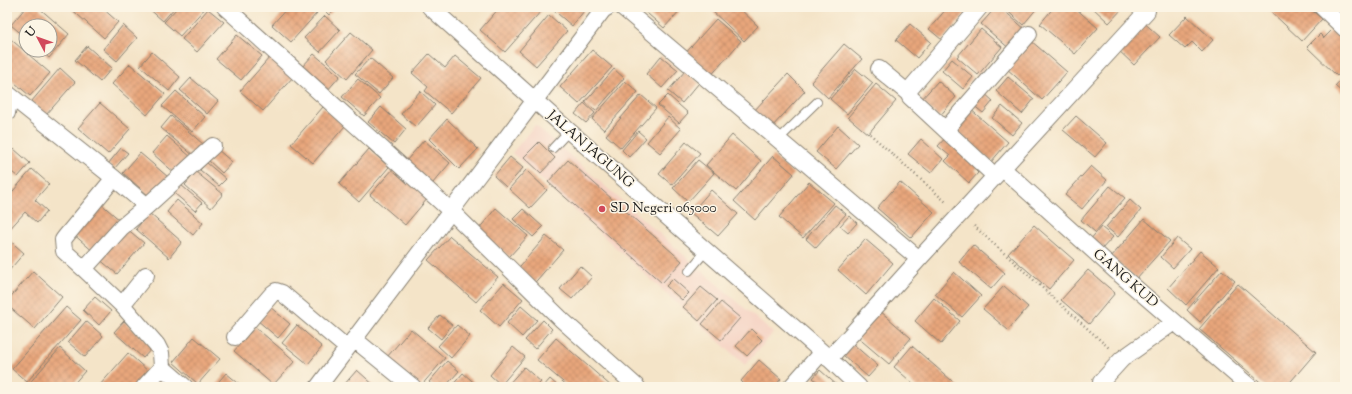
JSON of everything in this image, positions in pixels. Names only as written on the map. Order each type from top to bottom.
[{"type":"street","points":[[225,7],[451,211],[562,320],[637,387]]},
{"type":"street","name":"JALAN JAGUNG","points":[[430,7],[534,101],[826,356],[859,387]]},
{"type":"street","points":[[622,7],[919,259]]},
{"type":"street","points":[[908,93],[980,7]]},
{"type":"street","points":[[1322,7],[1345,29]]},
{"type":"street","points":[[318,387],[604,8]]},
{"type":"street","points":[[791,387],[826,356],[919,259],[1147,11]]},
{"type":"street","points":[[946,129],[1029,34]]},
{"type":"street","name":"GANG KUD","points":[[879,69],[908,93],[910,97],[946,129],[1116,271],[1250,387]]},
{"type":"street","points":[[7,113],[9,94]]},
{"type":"street","points":[[9,94],[147,206]]},
{"type":"street","points":[[84,269],[122,227],[213,146]]},
{"type":"street","points":[[114,178],[63,240],[64,251],[122,305],[157,345],[162,353],[162,367],[144,387]]},
{"type":"street","points":[[122,305],[146,275]]},
{"type":"street","points":[[235,337],[276,291],[282,293],[351,344],[413,387]]},
{"type":"street","points":[[1101,382],[1122,359],[1174,322]]},
{"type":"street","points":[[162,367],[185,387]]},
{"type":"lane","points":[[778,140],[818,102]]},
{"type":"lane","points":[[553,148],[569,131]]},
{"type":"lane","points":[[690,271],[706,251]]},
{"type":"path","points":[[870,134],[1122,359]]},
{"type":"shaded area","name":"SD Negeri 065000","points":[[535,125],[773,333],[745,365],[512,153]]},
{"type":"building","points":[[26,7],[38,7],[51,18],[18,18],[18,31],[11,25]]},
{"type":"building","points":[[69,7],[101,7],[118,22],[104,38]]},
{"type":"building","points":[[147,7],[175,7],[163,21]]},
{"type":"building","points":[[178,7],[206,7],[180,36],[164,22]]},
{"type":"building","points":[[288,7],[310,7],[317,13],[291,42],[272,25]]},
{"type":"building","points":[[321,7],[336,7],[329,15]]},
{"type":"building","points":[[500,7],[539,7],[542,10],[505,52],[480,30]]},
{"type":"building","points":[[550,7],[579,7],[584,11],[572,26]]},
{"type":"building","points":[[640,7],[678,7],[681,9],[664,28]]},
{"type":"building","points":[[714,7],[738,7],[758,26],[744,41],[711,10]]},
{"type":"building","points":[[948,7],[957,7],[965,14],[942,40],[929,29]]},
{"type":"building","points":[[958,7],[973,7],[966,14]]},
{"type":"building","points":[[996,7],[1000,7],[1027,31],[1011,50],[981,24]]},
{"type":"building","points":[[1003,7],[1038,7],[1023,25]]},
{"type":"building","points":[[1054,7],[1074,7],[1098,28],[1075,54],[1040,24]]},
{"type":"building","points":[[1092,7],[1124,7],[1109,23]]},
{"type":"building","points":[[1308,7],[1322,19],[1302,41],[1267,8]]},
{"type":"building","points":[[208,9],[224,22],[197,52],[182,39]]},
{"type":"building","points":[[549,15],[567,31],[536,66],[519,51]]},
{"type":"building","points":[[325,16],[340,30],[320,52],[304,38]]},
{"type":"building","points":[[1187,16],[1213,40],[1202,52],[1192,42],[1185,49],[1169,35]]},
{"type":"building","points":[[716,19],[741,41],[709,78],[683,56]]},
{"type":"building","points":[[1140,19],[1160,37],[1134,65],[1115,47]]},
{"type":"building","points":[[58,24],[69,34],[58,47]]},
{"type":"building","points":[[910,24],[931,42],[917,58],[896,40]]},
{"type":"building","points":[[123,25],[137,38],[117,61],[103,49]]},
{"type":"building","points":[[1335,27],[1345,37],[1345,68],[1337,76],[1307,47],[1320,34],[1324,38]]},
{"type":"building","points":[[981,29],[1002,47],[978,75],[957,57]]},
{"type":"building","points":[[351,32],[372,50],[347,79],[326,60]]},
{"type":"building","points":[[237,35],[262,56],[241,80],[216,59]]},
{"type":"building","points":[[7,36],[18,45],[18,58],[33,58],[50,73],[30,96],[7,76]]},
{"type":"building","points":[[1030,40],[1067,72],[1042,100],[1006,68]]},
{"type":"building","points":[[844,44],[862,59],[828,98],[811,82]]},
{"type":"building","points":[[87,46],[112,68],[100,82],[75,60]]},
{"type":"building","points":[[592,50],[612,67],[579,104],[560,87]]},
{"type":"building","points":[[152,52],[180,77],[169,91],[140,66]]},
{"type":"building","points":[[314,54],[340,76],[327,91],[301,68]]},
{"type":"building","points":[[429,54],[445,68],[455,56],[481,78],[451,113],[425,91],[428,87],[412,73]]},
{"type":"building","points":[[661,56],[678,70],[662,88],[646,74]]},
{"type":"building","points":[[270,57],[293,77],[263,111],[240,91]]},
{"type":"building","points":[[370,58],[393,78],[379,94],[355,74]]},
{"type":"building","points":[[952,59],[973,77],[963,89],[942,71]]},
{"type":"building","points":[[130,64],[165,94],[147,115],[112,84]]},
{"type":"building","points":[[60,68],[75,82],[46,115],[31,102]]},
{"type":"building","points":[[614,69],[624,78],[596,111],[585,102]]},
{"type":"building","points":[[856,69],[873,83],[847,114],[830,99]]},
{"type":"building","points":[[685,71],[699,83],[682,103],[668,91]]},
{"type":"building","points":[[788,74],[805,91],[771,128],[753,112]]},
{"type":"building","points":[[1345,75],[1345,95],[1335,86]]},
{"type":"building","points":[[1008,77],[1034,99],[1022,114],[996,91]]},
{"type":"building","points":[[191,78],[218,101],[207,114],[180,90]]},
{"type":"building","points":[[358,79],[380,98],[364,116],[342,97]]},
{"type":"building","points":[[625,81],[638,92],[604,130],[592,119]]},
{"type":"building","points":[[938,81],[956,97],[939,117],[920,101]]},
{"type":"building","points":[[876,84],[896,101],[868,134],[848,117]]},
{"type":"building","points":[[176,91],[205,117],[192,132],[162,106]]},
{"type":"building","points":[[420,91],[435,105],[416,127],[401,114]]},
{"type":"building","points":[[983,92],[993,101],[983,113],[972,104]]},
{"type":"building","points":[[641,95],[656,108],[621,148],[606,135]]},
{"type":"building","points":[[668,95],[688,113],[679,123],[658,105]]},
{"type":"building","points":[[100,103],[130,129],[108,154],[78,128]]},
{"type":"building","points":[[584,103],[595,113],[586,123],[575,114]]},
{"type":"building","points":[[1002,106],[1022,123],[1012,135],[992,118]]},
{"type":"building","points":[[323,107],[345,126],[313,163],[291,144]]},
{"type":"building","points":[[381,107],[406,129],[394,144],[368,122]]},
{"type":"building","points":[[969,108],[1008,142],[991,162],[952,128]]},
{"type":"building","points":[[171,116],[204,145],[194,156],[161,128]]},
{"type":"building","points":[[1076,116],[1107,143],[1095,157],[1063,130]]},
{"type":"building","points":[[668,117],[681,129],[660,153],[647,142]]},
{"type":"building","points":[[447,119],[478,149],[459,169],[429,139]]},
{"type":"building","points":[[838,126],[858,144],[836,169],[816,152]]},
{"type":"building","points":[[638,131],[646,138],[629,157],[622,150]]},
{"type":"building","points":[[732,135],[761,161],[736,191],[706,165]]},
{"type":"building","points":[[948,135],[980,163],[975,170],[978,173],[969,183],[945,161],[950,156],[938,146]]},
{"type":"building","points":[[167,136],[192,158],[177,175],[152,153]]},
{"type":"building","points":[[921,139],[943,159],[931,173],[908,154]]},
{"type":"building","points":[[424,140],[450,163],[432,184],[406,161]]},
{"type":"building","points":[[539,142],[555,158],[541,173],[524,157]]},
{"type":"building","points":[[686,142],[700,153],[672,185],[659,174]]},
{"type":"building","points":[[121,148],[128,153],[114,169],[108,164]]},
{"type":"building","points":[[14,149],[30,163],[18,177],[7,168],[7,156]]},
{"type":"building","points":[[217,149],[232,162],[222,173],[208,160]]},
{"type":"building","points":[[369,149],[389,167],[359,202],[339,184]]},
{"type":"building","points":[[140,153],[168,177],[150,197],[123,173]]},
{"type":"building","points":[[773,156],[794,174],[755,220],[734,201]]},
{"type":"building","points":[[510,157],[523,168],[506,187],[494,176]]},
{"type":"building","points":[[568,160],[682,261],[662,283],[548,182]]},
{"type":"building","points":[[698,160],[714,173],[688,202],[673,188]]},
{"type":"building","points":[[207,163],[226,179],[219,186],[200,170]]},
{"type":"building","points":[[1091,166],[1107,180],[1082,209],[1065,195]]},
{"type":"building","points":[[394,168],[428,198],[405,225],[370,195]]},
{"type":"building","points":[[32,169],[49,184],[35,200],[47,211],[37,223],[25,212],[7,232],[7,198]]},
{"type":"building","points":[[526,170],[547,190],[530,208],[509,189]]},
{"type":"building","points":[[196,172],[223,194],[211,208],[185,185]]},
{"type":"building","points":[[809,182],[834,203],[803,238],[779,217]]},
{"type":"building","points":[[900,182],[934,212],[911,238],[877,208]]},
{"type":"building","points":[[181,185],[202,203],[195,211],[174,193]]},
{"type":"building","points":[[1110,186],[1125,198],[1095,232],[1081,220]]},
{"type":"building","points":[[711,190],[738,214],[718,236],[691,213]]},
{"type":"building","points":[[177,200],[203,223],[193,235],[167,212]]},
{"type":"building","points":[[1130,200],[1141,210],[1118,237],[1106,227]]},
{"type":"building","points":[[99,202],[122,222],[95,253],[72,233]]},
{"type":"building","points":[[835,205],[846,214],[816,248],[806,239]]},
{"type":"building","points":[[496,208],[528,236],[509,257],[478,230]]},
{"type":"building","points":[[523,209],[543,227],[533,237],[513,219]]},
{"type":"building","points":[[149,213],[182,242],[169,258],[136,229]]},
{"type":"building","points":[[849,216],[857,223],[848,233],[840,226]]},
{"type":"building","points":[[1144,219],[1170,241],[1136,279],[1111,257]]},
{"type":"building","points":[[1034,225],[1074,260],[1049,289],[1008,254]]},
{"type":"building","points":[[125,227],[144,243],[117,274],[98,258]]},
{"type":"building","points":[[1101,227],[1113,237],[1100,251],[1089,241]]},
{"type":"building","points":[[450,236],[498,277],[476,302],[428,260]]},
{"type":"building","points":[[546,236],[563,250],[531,287],[514,273]]},
{"type":"building","points":[[7,238],[24,253],[7,273]]},
{"type":"building","points":[[1177,238],[1190,249],[1173,268],[1161,257]]},
{"type":"building","points":[[865,239],[893,263],[866,295],[838,270]]},
{"type":"building","points":[[973,245],[1005,273],[991,289],[959,262]]},
{"type":"building","points":[[1200,251],[1219,267],[1186,305],[1168,288]]},
{"type":"building","points":[[580,266],[592,277],[572,299],[560,289]]},
{"type":"building","points":[[1088,270],[1115,293],[1089,324],[1061,300]]},
{"type":"building","points":[[1222,270],[1235,281],[1200,322],[1187,310]]},
{"type":"building","points":[[33,271],[62,297],[35,329],[7,305],[7,301]]},
{"type":"building","points":[[954,272],[981,296],[962,317],[935,294]]},
{"type":"building","points":[[673,279],[689,293],[682,300],[666,286]]},
{"type":"building","points":[[504,283],[523,299],[499,327],[480,310]]},
{"type":"building","points":[[1238,284],[1316,352],[1286,387],[1266,387],[1199,329]]},
{"type":"building","points":[[1004,286],[1028,307],[1008,330],[983,309]]},
{"type":"building","points":[[701,287],[717,300],[699,321],[683,307]]},
{"type":"building","points":[[95,297],[111,311],[99,325],[83,310]]},
{"type":"building","points":[[934,298],[960,321],[941,344],[915,321]]},
{"type":"building","points":[[721,302],[740,318],[721,340],[702,324]]},
{"type":"building","points":[[269,306],[290,324],[278,338],[257,320]]},
{"type":"building","points":[[521,306],[537,320],[522,337],[507,323]]},
{"type":"building","points":[[66,307],[81,320],[27,382],[12,369]]},
{"type":"building","points":[[879,310],[911,338],[889,364],[856,336]]},
{"type":"building","points":[[440,315],[452,325],[441,339],[428,328]]},
{"type":"building","points":[[543,320],[552,329],[535,349],[525,340]]},
{"type":"building","points":[[86,321],[103,336],[85,357],[68,342]]},
{"type":"building","points":[[124,321],[154,346],[143,358],[114,332]]},
{"type":"building","points":[[297,325],[322,347],[308,364],[282,343]]},
{"type":"building","points":[[457,325],[470,336],[451,358],[438,346]]},
{"type":"building","points":[[255,327],[295,361],[273,385],[234,351]]},
{"type":"building","points":[[411,329],[445,358],[420,387],[387,357]]},
{"type":"building","points":[[751,329],[762,340],[747,356],[736,346]]},
{"type":"building","points":[[194,337],[220,359],[198,384],[173,362]]},
{"type":"building","points":[[556,338],[612,387],[569,387],[537,360]]},
{"type":"building","points":[[853,344],[878,366],[868,377],[843,355]]},
{"type":"building","points":[[912,346],[959,387],[917,387],[894,367]]},
{"type":"building","points":[[513,347],[525,357],[501,385],[490,375]]},
{"type":"building","points":[[60,348],[85,371],[71,387],[26,387]]},
{"type":"building","points":[[128,353],[149,372],[136,387],[99,387],[99,386]]},
{"type":"building","points":[[759,360],[781,379],[774,387],[747,387],[741,381]]},
{"type":"building","points":[[447,361],[459,371],[445,387],[434,387],[429,382]]},
{"type":"building","points":[[524,367],[541,382],[536,387],[506,387]]},
{"type":"building","points":[[357,370],[376,387],[344,387],[343,386]]},
{"type":"building","points":[[820,370],[839,387],[823,387],[813,378]]},
{"type":"building","points":[[226,373],[243,387],[214,387]]},
{"type":"building","points":[[463,373],[479,387],[451,387]]},
{"type":"building","points":[[550,379],[559,387],[543,387]]},
{"type":"place","name":"SD Negeri 065000","points":[[602,209]]}]
